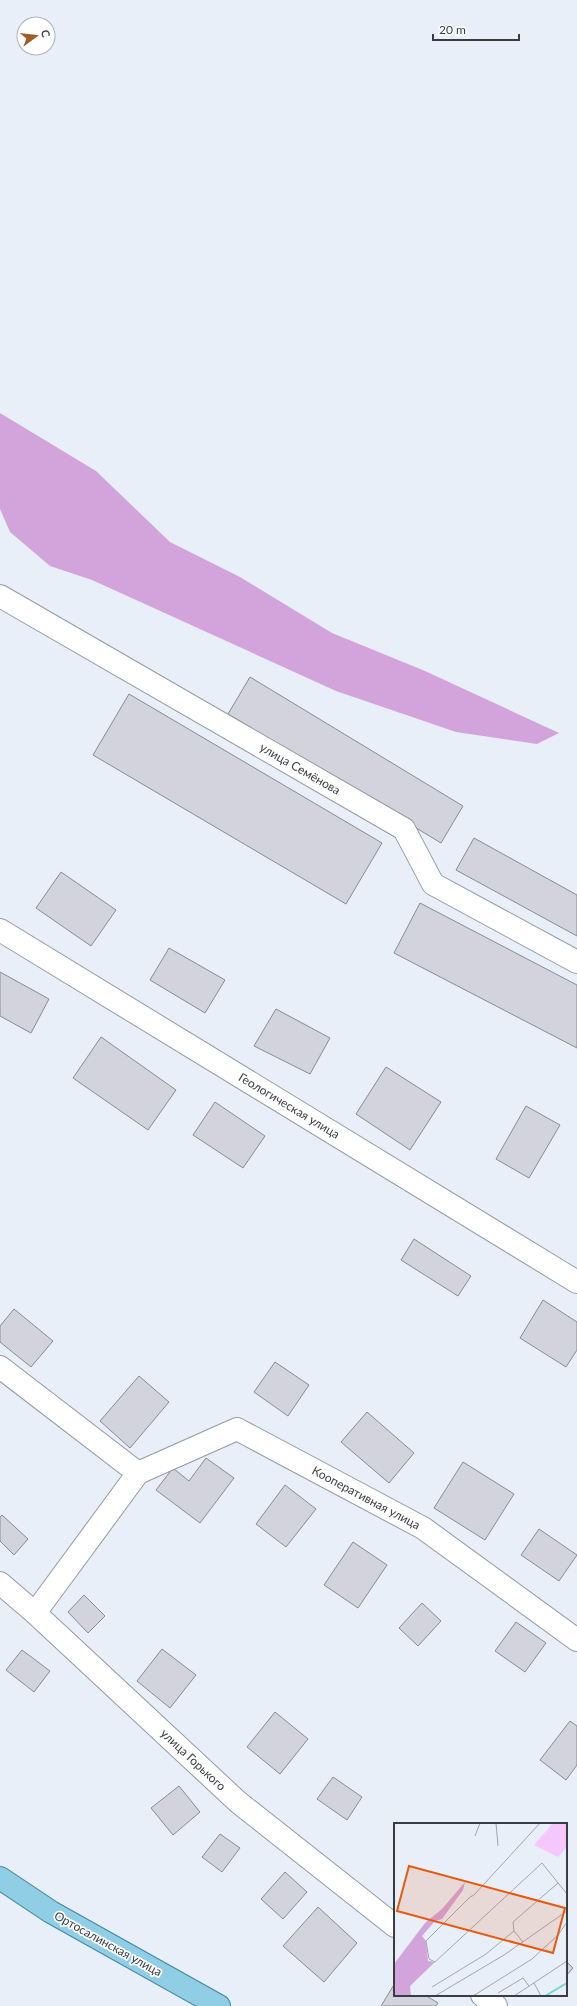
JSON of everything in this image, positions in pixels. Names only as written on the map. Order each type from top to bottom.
[{"type":"main road","name":"Ортосалинская улица","points":[[0,1878],[51,1912],[219,2006]]},
{"type":"street","name":"улица Семёнова","points":[[0,596],[404,829],[433,884],[577,962]]},
{"type":"street","name":"Геологическая улица","points":[[0,930],[577,1282]]},
{"type":"street","points":[[0,1367],[138,1473]]},
{"type":"street","name":"Кооперативная улица","points":[[34,1613],[138,1473],[237,1429],[423,1528],[577,1640]]},
{"type":"street","name":"улица Горького","points":[[0,1583],[238,1802],[394,1925]]},
{"type":"street","points":[[483,1996],[496,2006]]},
{"type":"shaded area","points":[[0,413],[96,471],[170,542],[240,577],[332,633],[425,671],[559,733],[537,744],[456,732],[336,691],[92,580],[50,566],[10,532],[0,509]]},
{"type":"building","points":[[250,677],[463,806],[441,843],[228,714]]},
{"type":"building","points":[[129,694],[382,843],[346,904],[93,755]]},
{"type":"building","points":[[474,838],[577,895],[577,936],[456,870]]},
{"type":"building","points":[[61,872],[116,910],[91,946],[36,908]]},
{"type":"building","points":[[420,903],[577,985],[577,1048],[394,953]]},
{"type":"building","points":[[169,948],[225,980],[205,1013],[150,980]]},
{"type":"building","points":[[0,972],[49,999],[31,1033],[0,1016]]},
{"type":"building","points":[[276,1009],[330,1038],[310,1074],[254,1046]]},
{"type":"building","points":[[101,1037],[176,1090],[148,1130],[73,1078]]},
{"type":"building","points":[[386,1067],[441,1102],[410,1150],[356,1114]]},
{"type":"building","points":[[215,1102],[265,1136],[243,1168],[193,1135]]},
{"type":"building","points":[[526,1106],[560,1125],[529,1178],[496,1159]]},
{"type":"building","points":[[414,1239],[471,1276],[458,1296],[401,1260]]},
{"type":"building","points":[[543,1300],[577,1322],[577,1350],[566,1367],[520,1338]]},
{"type":"building","points":[[14,1309],[53,1341],[31,1367],[0,1342],[0,1326]]},
{"type":"building","points":[[275,1362],[309,1385],[288,1416],[254,1392]]},
{"type":"building","points":[[139,1376],[169,1402],[130,1448],[100,1421]]},
{"type":"building","points":[[367,1412],[414,1453],[389,1483],[341,1442]]},
{"type":"building","points":[[206,1458],[234,1478],[200,1523],[156,1490],[173,1468],[189,1481]]},
{"type":"building","points":[[463,1462],[514,1494],[485,1540],[434,1508]]},
{"type":"building","points":[[285,1485],[316,1509],[286,1547],[256,1524]]},
{"type":"building","points":[[2,1515],[28,1539],[14,1555],[0,1541],[0,1517]]},
{"type":"building","points":[[539,1529],[577,1555],[559,1581],[521,1555]]},
{"type":"building","points":[[353,1542],[387,1565],[358,1608],[324,1585]]},
{"type":"building","points":[[84,1595],[105,1616],[88,1633],[68,1612]]},
{"type":"building","points":[[422,1603],[441,1621],[418,1646],[399,1628]]},
{"type":"building","points":[[516,1622],[546,1643],[525,1672],[495,1651]]},
{"type":"building","points":[[162,1649],[196,1675],[170,1708],[137,1681]]},
{"type":"building","points":[[22,1650],[50,1671],[34,1692],[6,1670]]},
{"type":"building","points":[[275,1712],[308,1739],[280,1774],[247,1747]]},
{"type":"building","points":[[570,1721],[577,1726],[577,1765],[566,1780],[540,1760]]},
{"type":"building","points":[[333,1777],[362,1797],[347,1820],[317,1799]]},
{"type":"building","points":[[179,1786],[200,1812],[173,1835],[151,1808]]},
{"type":"building","points":[[220,1834],[240,1848],[222,1872],[202,1857]]},
{"type":"building","points":[[285,1872],[307,1892],[283,1919],[261,1899]]},
{"type":"building","points":[[318,1907],[357,1943],[324,1982],[283,1946]]},
{"type":"building","points":[[567,1962],[573,1968],[567,1975]]},
{"type":"building","points":[[394,1985],[394,1996],[427,1996],[438,2003],[436,2006],[381,2006]]}]
